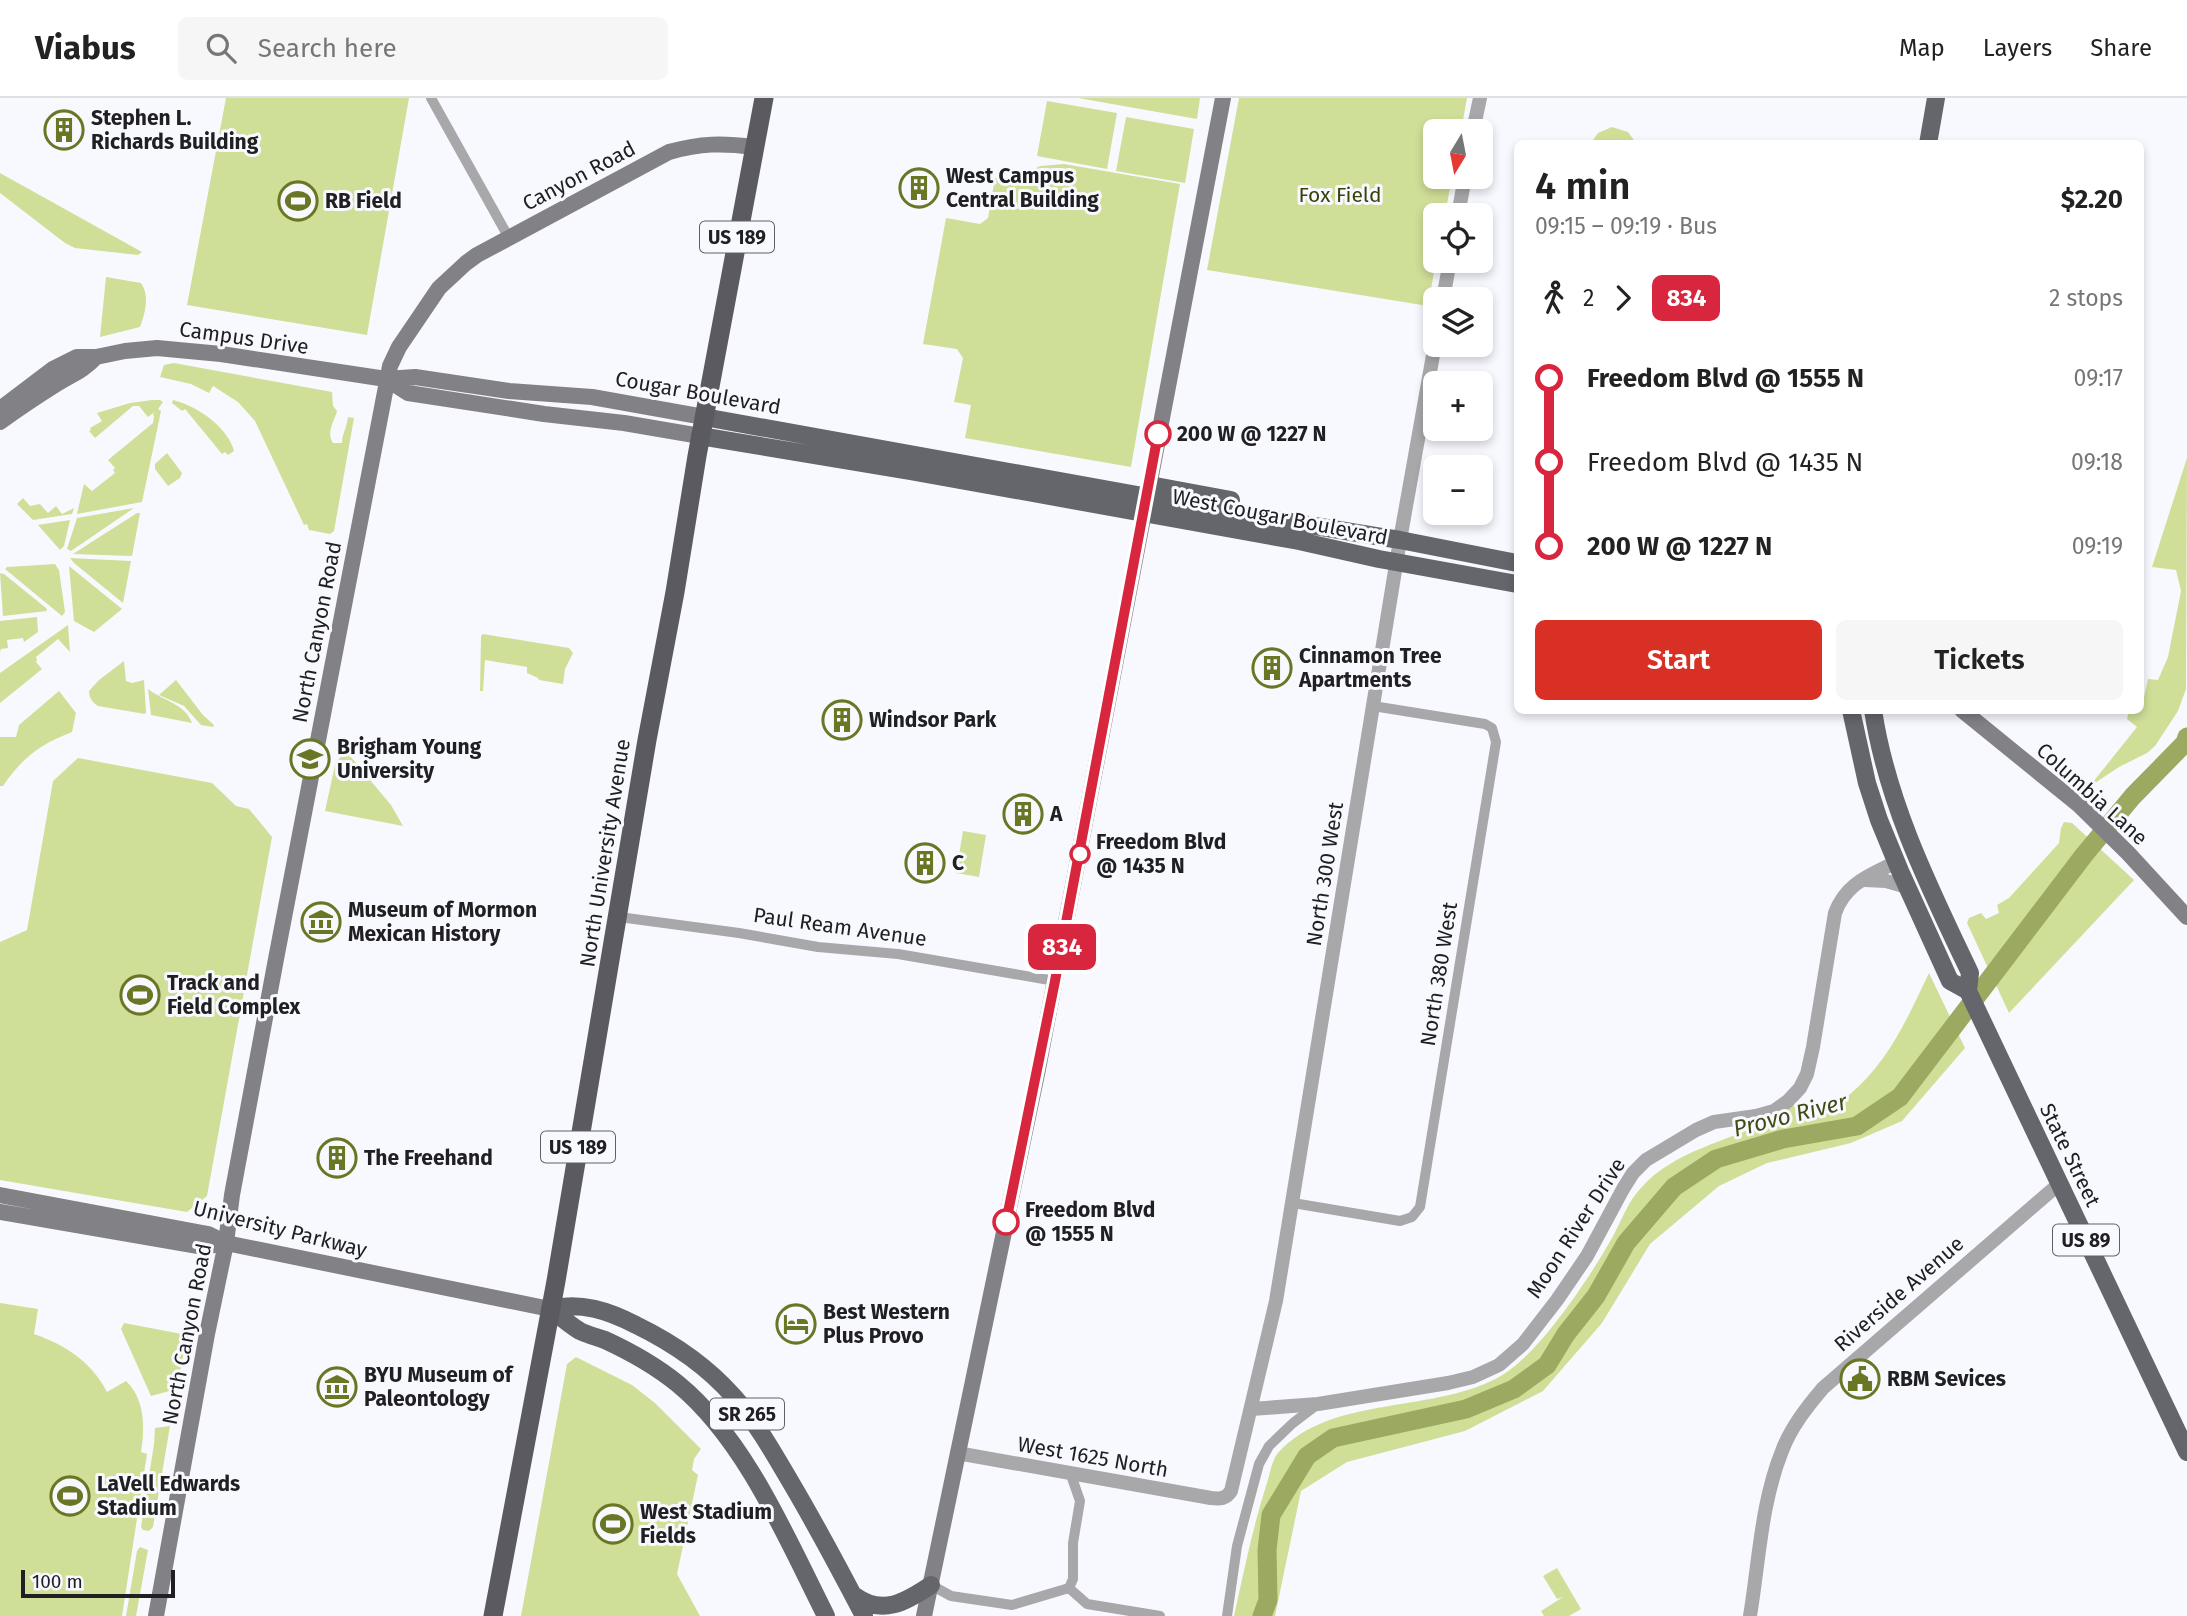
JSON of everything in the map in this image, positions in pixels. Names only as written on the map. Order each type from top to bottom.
[{"type":"highway","name":"North University Avenue","points":[[493,1616],[619,917],[638,791],[702,427],[764,98]]},
{"type":"main road","points":[[925,1616],[1055,981],[1223,98]]},
{"type":"main road","points":[[1929,140],[1936,98]]},
{"type":"main road","name":"Canyon Road","points":[[439,288],[478,254],[670,152],[696,145],[729,144],[755,147]]},
{"type":"main road","name":"North Canyon Road","points":[[156,1616],[226,1243],[245,1124],[386,379],[399,347],[439,288]]},
{"type":"main road","name":"Campus Drive","points":[[0,409],[53,369],[77,357],[158,348],[386,379]]},
{"type":"main road","name":"Campus Drive","points":[[0,422],[27,402],[83,370],[96,357]]},
{"type":"main road","name":"Cougar Boulevard","points":[[386,379],[415,377],[521,392],[592,397],[702,427],[911,471]]},
{"type":"main road","name":"Cougar Boulevard","points":[[386,379],[408,393],[497,407],[594,420],[702,427],[866,447]]},
{"type":"main road","name":"West Cougar Boulevard","points":[[866,447],[1514,562]]},
{"type":"main road","name":"West Cougar Boulevard","points":[[911,471],[1147,499],[1396,562],[1514,583]]},
{"type":"main road","name":"State Street","points":[[1852,714],[1867,783],[1896,862],[1950,981],[1968,991]]},
{"type":"main road","name":"Columbia Lane","points":[[1967,714],[2079,805],[2187,917]]},
{"type":"main road","name":"State Street","points":[[1874,719],[1887,780],[1926,877],[1970,973],[1968,991],[2187,1452]]},
{"type":"main road","points":[[1896,862],[1906,864],[1918,877],[1926,877]]},
{"type":"main road","name":"University Parkway","points":[[0,1195],[208,1234],[226,1243],[550,1309],[580,1331],[630,1352],[653,1366],[699,1404],[724,1433],[769,1504],[826,1616]]},
{"type":"main road","points":[[0,1212],[204,1247],[226,1243]]},
{"type":"main road","name":"University Parkway","points":[[550,1309],[586,1306],[627,1320],[680,1350],[721,1383],[753,1422],[778,1461],[864,1616]]},
{"type":"main road","points":[[852,1593],[868,1606],[888,1610],[901,1606],[931,1585]]},
{"type":"street","points":[[431,98],[509,238]]},
{"type":"street","points":[[1476,119],[1480,98]]},
{"type":"street","name":"North 300 West","points":[[1222,1499],[1228,1495],[1234,1483],[1276,1301],[1396,562],[1433,357]]},
{"type":"street","name":"North 380 West","points":[[1293,1203],[1392,1221],[1406,1220],[1418,1212],[1422,1201],[1496,742],[1492,728],[1475,722],[1373,706]]},
{"type":"street","name":"Moon River Drive","points":[[1318,1404],[1448,1383],[1473,1377],[1499,1365],[1523,1344],[1557,1300],[1587,1256],[1623,1189],[1646,1160],[1696,1129],[1714,1122],[1774,1111],[1788,1101],[1800,1088],[1807,1074],[1839,902],[1850,887],[1896,862]]},
{"type":"street","points":[[1864,880],[1886,881],[1907,887]]},
{"type":"street","name":"Paul Ream Avenue","points":[[619,917],[818,947],[898,954],[1055,981]]},
{"type":"street","name":"Riverside Avenue","points":[[1750,1616],[1769,1495],[1783,1449],[1795,1425],[1823,1388],[2059,1184]]},
{"type":"street","points":[[1252,1409],[1318,1404]]},
{"type":"street","points":[[1227,1616],[1237,1546],[1259,1464],[1269,1446],[1318,1404]]},
{"type":"street","name":"West 1625 North","points":[[957,1453],[1222,1499]]},
{"type":"street","points":[[931,1585],[951,1596],[1012,1605],[1069,1588],[1073,1579],[1073,1543],[1080,1501],[1072,1475]]},
{"type":"street","points":[[1069,1588],[1087,1604],[1160,1616]]},
{"type":"street","points":[[1021,1604],[1026,1616]]},
{"type":"green space","name":"RB Field","points":[[226,98],[409,98],[367,335],[187,305]]},
{"type":"green space","points":[[1078,98],[1200,98],[1197,119]]},
{"type":"green space","name":"Fox Field","points":[[1239,98],[1467,98],[1463,119],[1423,119],[1423,189],[1450,189],[1447,203],[1423,203],[1423,273],[1434,273],[1431,287],[1423,287],[1423,305],[1207,270]]},
{"type":"green space","points":[[1047,101],[1117,113],[1107,169],[1037,156]]},
{"type":"green space","points":[[1126,117],[1194,129],[1185,183],[1116,171]]},
{"type":"green space","points":[[1612,127],[1628,132],[1634,140],[1593,140],[1598,133]]},
{"type":"green space","points":[[1064,164],[1180,184],[1131,467],[965,438],[971,405],[954,402],[963,358],[957,349],[923,344],[946,218],[980,224],[988,218],[995,178],[1012,181],[1040,166]]},
{"type":"green space","points":[[0,173],[142,252],[138,255],[75,248],[65,243],[0,193]]},
{"type":"green space","points":[[106,277],[141,283],[146,299],[140,327],[100,337]]},
{"type":"green space","points":[[174,363],[332,392],[333,406],[337,411],[330,431],[333,443],[342,443],[348,417],[354,418],[334,531],[330,534],[309,530],[307,524],[304,525],[255,421],[238,402],[213,386],[209,393],[191,384],[160,377],[164,365]]},
{"type":"green space","points":[[152,400],[163,402],[158,409],[161,411],[142,502],[77,514],[84,484],[92,491],[115,473],[115,468],[108,460],[153,423],[153,414],[156,411],[148,417],[139,406],[133,406],[95,438],[89,431],[102,421],[97,413],[130,403]]},
{"type":"green space","points":[[173,400],[194,408],[212,420],[226,435],[234,451],[228,455],[225,452],[222,454],[185,409],[182,411],[172,403]]},
{"type":"green space","points":[[167,453],[182,473],[180,478],[168,486],[155,469],[155,464]]},
{"type":"green space","points":[[2187,458],[2186,689],[2178,711],[2155,746],[2089,787],[2137,727],[2127,719],[2128,714],[2144,714],[2148,679],[2158,680],[2168,657],[2181,591],[2176,570],[2152,567]]},
{"type":"green space","points":[[23,498],[30,506],[40,504],[48,513],[56,506],[62,514],[74,508],[72,514],[33,520],[17,504]]},
{"type":"green space","points":[[134,508],[71,551],[67,549],[77,518]]},
{"type":"green space","points":[[140,513],[132,556],[73,554]]},
{"type":"green space","points":[[70,520],[64,546],[60,550],[38,525]]},
{"type":"green space","points":[[70,558],[131,561],[123,603],[74,563]]},
{"type":"green space","points":[[55,564],[59,570],[65,612],[62,616],[5,569]]},
{"type":"green space","points":[[69,566],[122,609],[94,632],[74,621]]},
{"type":"green space","points":[[0,573],[4,574],[47,611],[3,616]]},
{"type":"green space","points":[[37,617],[38,632],[24,642],[23,638],[7,640],[8,648],[1,649],[0,652],[0,621]]},
{"type":"green space","points":[[68,625],[70,652],[58,639],[36,657],[36,662],[42,669],[0,703],[0,673]]},
{"type":"green space","points":[[483,634],[569,648],[573,653],[565,669],[563,684],[539,680],[527,673],[527,667],[485,660],[483,691],[480,691]]},
{"type":"green space","points":[[124,661],[126,681],[132,683],[144,680],[145,714],[98,706],[91,698],[89,691]]},
{"type":"green space","points":[[176,680],[213,727],[201,725],[184,706],[159,695]]},
{"type":"green space","points":[[148,689],[179,707],[192,723],[151,715]]},
{"type":"green space","points":[[59,691],[76,713],[72,732],[33,753],[3,786],[0,786],[0,737],[16,737],[19,725]]},
{"type":"green space","points":[[345,750],[391,805],[403,826],[325,811],[335,765]]},
{"type":"green space","name":"Track and Field Complex","points":[[78,758],[212,783],[236,806],[249,809],[272,837],[207,1196],[187,1212],[0,1180],[0,942],[27,930],[53,781]]},
{"type":"green space","points":[[2064,822],[2072,823],[2134,880],[2009,1013],[1967,923],[1969,918],[1981,913],[1986,919],[1999,913],[1997,905],[2009,898],[2059,843]]},
{"type":"green space","points":[[963,831],[986,835],[979,877],[956,873]]},
{"type":"green space","points":[[1929,973],[1965,1048],[1902,1121],[1851,1143],[1767,1163],[1719,1186],[1650,1244],[1602,1323],[1543,1391],[1465,1431],[1347,1462],[1301,1491],[1275,1616],[1234,1616],[1257,1516],[1278,1453],[1301,1434],[1327,1421],[1356,1412],[1448,1395],[1478,1387],[1504,1374],[1533,1349],[1564,1312],[1603,1254],[1632,1199],[1654,1175],[1669,1164],[1771,1119],[1793,1105],[1807,1121],[1844,1099],[1863,1082],[1886,1054]]},
{"type":"green space","name":"LaVell Edwards Stadium","points":[[0,1303],[38,1309],[34,1334],[56,1343],[85,1363],[107,1392],[126,1381],[137,1396],[143,1423],[141,1452],[147,1454],[122,1616],[0,1616]]},
{"type":"green space","points":[[124,1323],[187,1335],[177,1389],[151,1396],[121,1329]]},
{"type":"green space","name":"West Stadium Fields","points":[[576,1357],[632,1385],[655,1403],[701,1449],[694,1459],[692,1470],[698,1475],[677,1574],[700,1616],[521,1616],[567,1364]]},
{"type":"green space","points":[[170,1426],[153,1527],[149,1531],[143,1530],[141,1527],[155,1428]]},
{"type":"green space","points":[[140,1547],[148,1550],[136,1616],[126,1616],[137,1551]]},
{"type":"green space","points":[[1557,1568],[1581,1609],[1569,1616],[1544,1616],[1541,1611],[1563,1597],[1557,1599],[1543,1576]]},
{"type":"waterway","name":"Provo River","points":[[1262,1616],[1268,1600],[1267,1550],[1271,1515],[1307,1456],[1333,1438],[1466,1409],[1514,1389],[1547,1365],[1566,1334],[1596,1296],[1626,1243],[1674,1187],[1716,1159],[1783,1139],[1857,1126],[1900,1097],[2084,855],[2133,796],[2185,743],[2187,737]]},
{"type":"bus line","name":"834","points":[[1006,1222],[1055,981],[1158,434]]},
{"type":"place","name":"Stephen L. Richards Building","points":[[64,130]]},
{"type":"place","name":"West Campus Central Building","points":[[919,188]]},
{"type":"place","name":"RB Field","points":[[298,201]]},
{"type":"place","name":"200 W @ 1227 N","points":[[1158,434]]},
{"type":"place","name":"Cinnamon Tree Apartments","points":[[1272,668]]},
{"type":"place","name":"Windsor Park","points":[[842,720]]},
{"type":"place","name":"Brigham Young University","points":[[310,759]]},
{"type":"place","name":"A","points":[[1023,814]]},
{"type":"place","name":"Freedom Blvd @ 1435 N","points":[[1080,854]]},
{"type":"place","name":"C","points":[[925,863]]},
{"type":"place","name":"Museum of Mormon Mexican History","points":[[321,922]]},
{"type":"place","name":"Track and Field Complex","points":[[140,995]]},
{"type":"place","name":"The Freehand","points":[[337,1158]]},
{"type":"place","name":"Freedom Blvd @ 1555 N","points":[[1006,1222]]},
{"type":"place","name":"Best Western Plus Provo","points":[[796,1324]]},
{"type":"place","name":"RBM Sevices","points":[[1860,1379]]},
{"type":"place","name":"BYU Museum of Paleontology","points":[[337,1387]]},
{"type":"place","name":"LaVell Edwards Stadium","points":[[70,1496]]},
{"type":"place","name":"West Stadium Fields","points":[[613,1524]]}]
